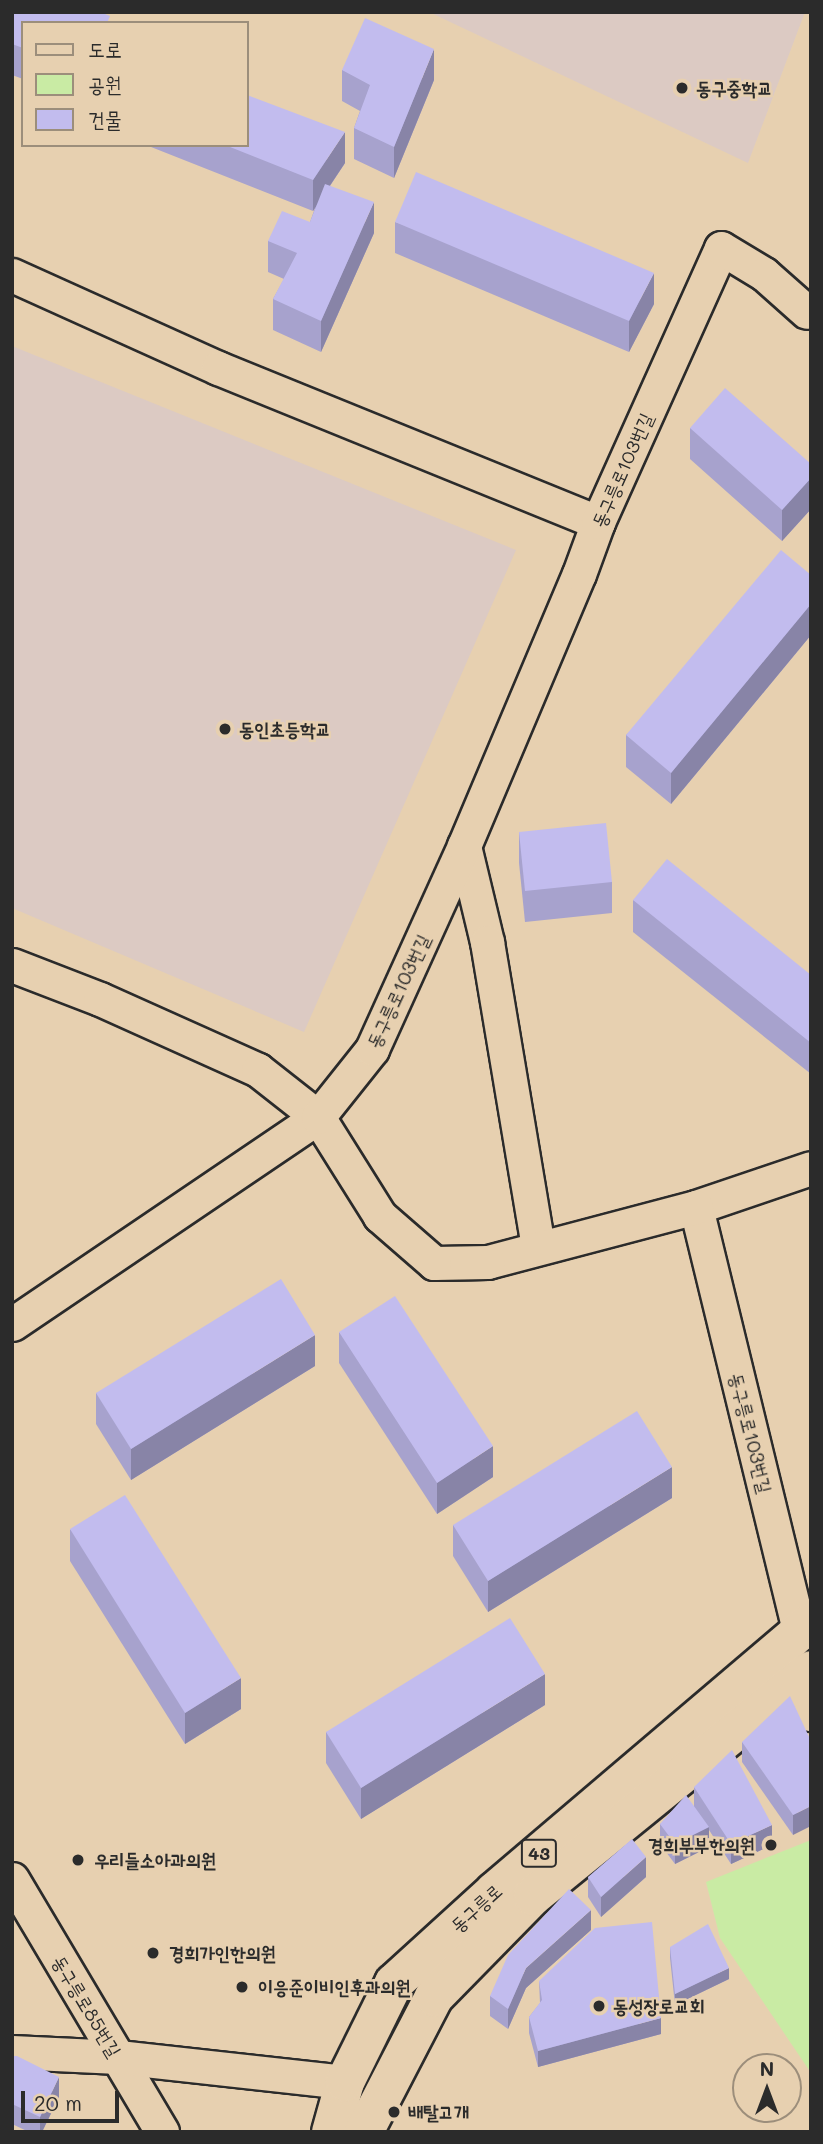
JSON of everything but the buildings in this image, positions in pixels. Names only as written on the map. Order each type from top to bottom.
[{"type":"main road","name":"동구릉로","points":[[338,2130],[345,2082],[394,1983],[495,1891],[805,1626]]},
{"type":"main road","name":"동구릉로","points":[[338,2130],[434,1997],[533,1896],[806,1689]]},
{"type":"street","name":"동구릉로103번길","points":[[12,1324],[318,1117],[372,1049],[464,846],[579,574],[598,522],[722,248],[764,274],[810,310]]},
{"type":"street","points":[[12,275],[218,368],[598,522]]},
{"type":"street","points":[[464,846],[487,943],[538,1247]]},
{"type":"street","points":[[12,965],[100,999],[258,1070],[318,1117],[380,1216],[434,1263],[488,1262],[696,1207],[811,1168]]},
{"type":"street","name":"동구릉로103번길","points":[[696,1207],[805,1626]]},
{"type":"street","name":"동구릉로85번길","points":[[13,1882],[162,2132]]},
{"type":"street","points":[[12,2052],[118,2057],[345,2082]]},
{"type":"shaded area","name":"동구중학교","points":[[429,12],[805,12],[748,163]]},
{"type":"shaded area","name":"동인초등학교","points":[[12,346],[516,550],[304,1032],[12,908]]},
{"type":"green space","points":[[811,1840],[811,2073],[802,2060],[802,2053],[798,2053],[720,1938],[706,1882]]},
{"type":"place","name":"동구중학교","points":[[682,88]]},
{"type":"place","name":"동인초등학교","points":[[225,729]]},
{"type":"place","name":"경희부부한의원","points":[[771,1845]]},
{"type":"place","name":"우리들소아과의원","points":[[78,1860]]},
{"type":"place","name":"경희가인한의원","points":[[153,1953]]},
{"type":"place","name":"이응준이비인후과의원","points":[[242,1987]]},
{"type":"place","name":"동성장로교회","points":[[599,2006]]},
{"type":"place","name":"배탈고개","points":[[394,2112]]}]
